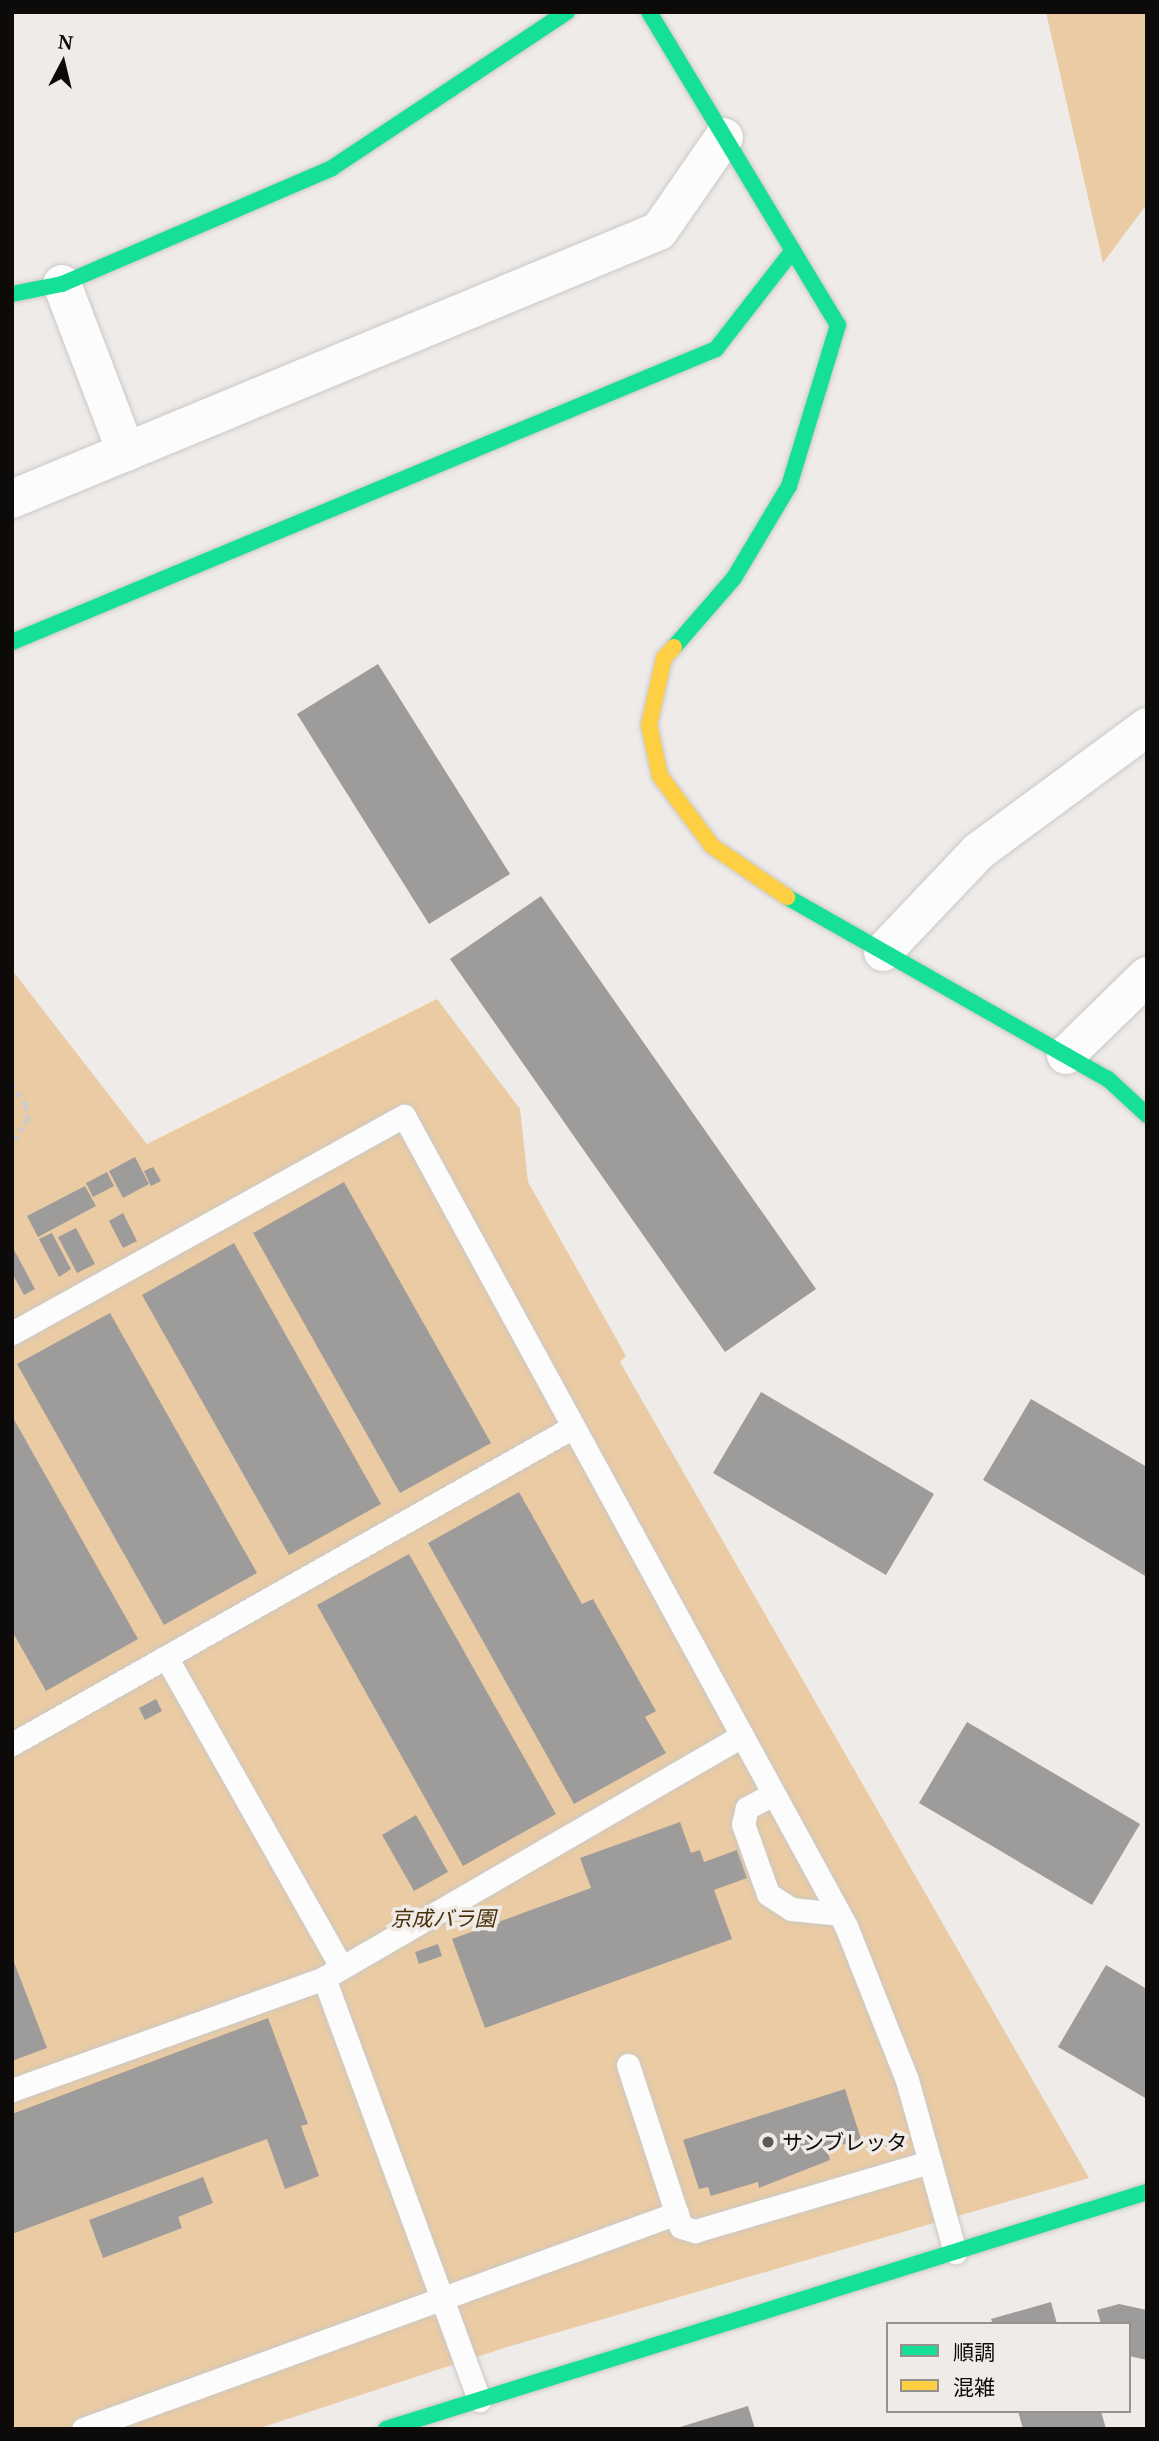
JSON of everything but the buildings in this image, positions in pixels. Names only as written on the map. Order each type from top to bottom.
[{"type":"street","points":[[12,294],[62,284],[332,168],[567,12]]},
{"type":"street","points":[[649,12],[838,325],[789,486],[734,578],[664,658],[649,725],[660,776],[712,846],[796,904],[1108,1079],[1147,1115]]},
{"type":"street","points":[[12,499],[659,231],[724,137]]},
{"type":"street","points":[[12,642],[716,349],[793,250]]},
{"type":"street","points":[[62,284],[126,452]]},
{"type":"street","points":[[883,952],[979,851],[1147,727]]},
{"type":"street","points":[[1066,1055],[1147,976]]},
{"type":"street","points":[[386,2429],[1147,2192]]},
{"type":"lane","points":[[12,1333],[404,1116],[838,1914],[907,2080],[955,2252]]},
{"type":"lane","points":[[12,1744],[573,1427]]},
{"type":"lane","points":[[166,1657],[333,1973],[441,2298],[479,2400]]},
{"type":"lane","points":[[12,2090],[333,1973],[742,1736]]},
{"type":"lane","points":[[774,1794],[747,1808],[743,1824],[768,1894],[791,1909],[838,1914]]},
{"type":"lane","points":[[628,2065],[681,2227],[695,2231],[930,2162]]},
{"type":"lane","points":[[83,2429],[677,2213]]},
{"type":"path","points":[[12,1084],[26,1105],[28,1119],[12,1144]]},
{"type":"green space","points":[[1046,12],[1147,12],[1147,204],[1103,263]]},
{"type":"green space","name":"京成バラ園","points":[[12,970],[147,1144],[437,999],[520,1109],[528,1182],[626,1356],[620,1362],[1089,2178],[507,2347],[257,2429],[12,2429]]},
{"type":"traffic: fast","points":[[12,294],[62,284],[332,168],[567,12]]},
{"type":"traffic: fast","points":[[649,12],[838,325],[789,486],[734,578],[674,647]]},
{"type":"traffic: fast","points":[[12,642],[716,349],[793,250]]},
{"type":"traffic: fast","points":[[787,897],[1108,1079],[1147,1115]]},
{"type":"traffic: fast","points":[[386,2429],[1147,2192]]},
{"type":"traffic: slow","points":[[674,647],[664,658],[649,725],[660,776],[712,846],[787,897]]},
{"type":"place","name":"サンブレッタ","points":[[768,2142]]}]
